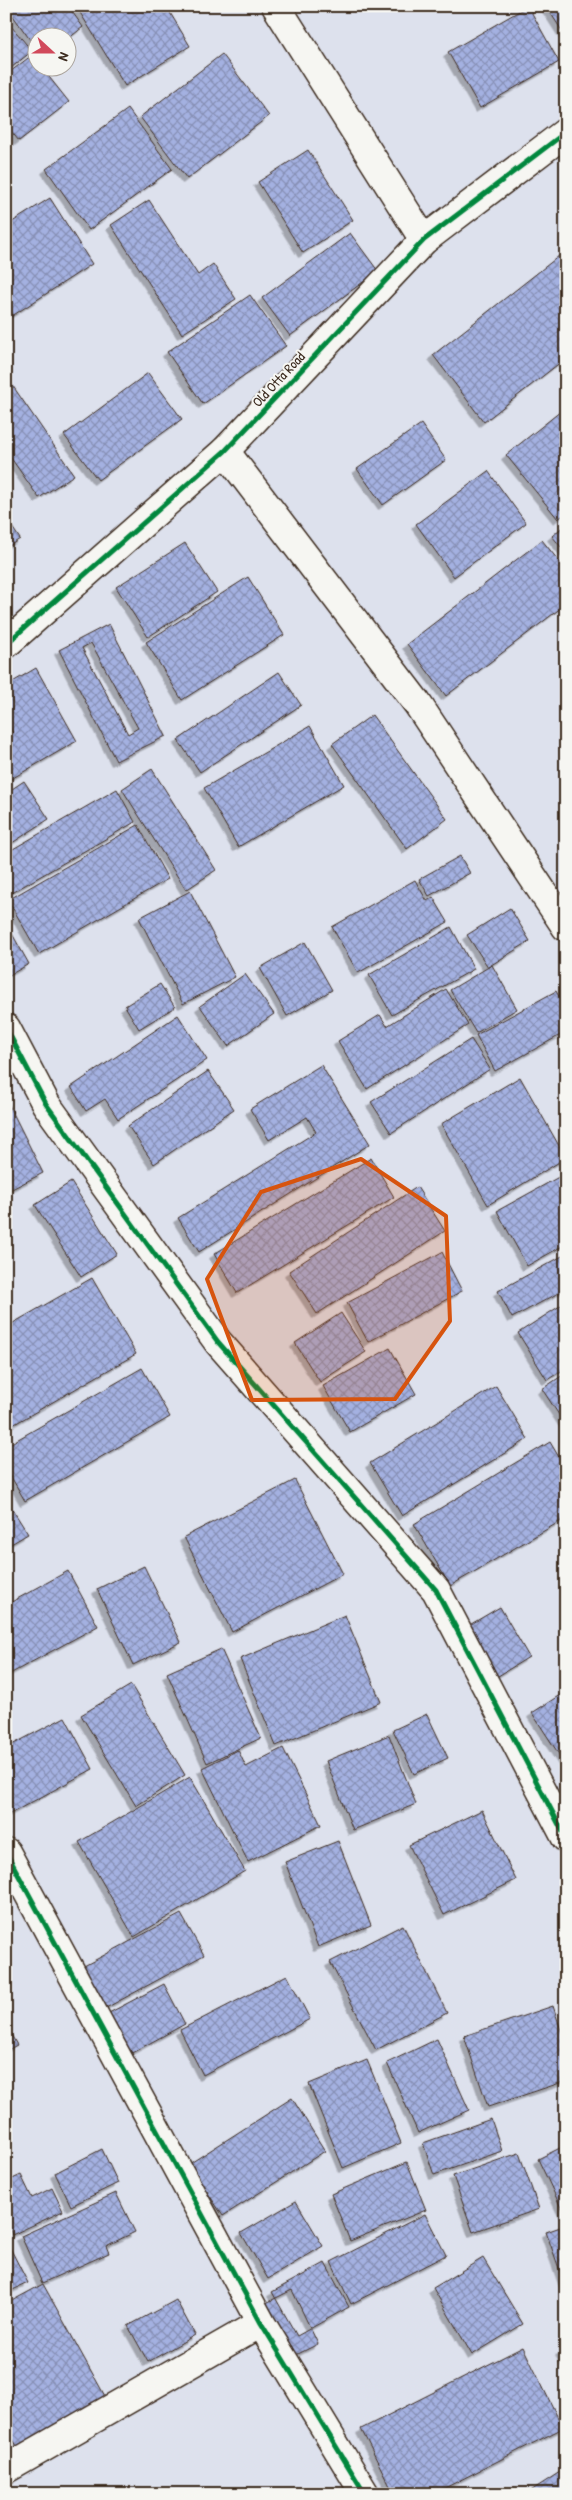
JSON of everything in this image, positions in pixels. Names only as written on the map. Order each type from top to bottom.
[{"type":"street","points":[[276,6],[424,240]]},
{"type":"street","name":"Old Otta Road","points":[[6,644],[225,451],[424,240],[566,132]]},
{"type":"street","points":[[225,451],[417,703],[566,927]]},
{"type":"street","points":[[6,1028],[46,1104],[218,1342],[436,1590],[566,1838]]},
{"type":"street","points":[[6,1852],[261,2323],[365,2494]]},
{"type":"street","points":[[6,2469],[261,2323]]},
{"type":"highlighted area","points":[[361,1159],[446,1216],[450,1321],[395,1399],[252,1400],[207,1279],[261,1192]]},
{"type":"building","points":[[6,6],[68,6],[83,27],[78,31],[78,28],[28,28],[28,37]]},
{"type":"building","points":[[76,6],[166,6],[190,46],[125,86]]},
{"type":"building","points":[[528,6],[559,62],[480,108],[448,52]]},
{"type":"building","points":[[546,6],[566,6],[566,37]]},
{"type":"building","points":[[6,20],[28,46],[28,54],[6,72]]},
{"type":"building","points":[[222,54],[269,116],[187,179],[140,117]]},
{"type":"building","points":[[28,58],[28,78],[50,78],[69,102],[19,141],[6,125],[6,75]]},
{"type":"building","points":[[128,109],[172,169],[89,230],[46,169]]},
{"type":"building","points":[[308,150],[353,220],[303,253],[258,182]]},
{"type":"building","points":[[50,198],[92,264],[6,320],[6,226]]},
{"type":"building","points":[[149,200],[198,275],[213,264],[236,299],[182,334],[111,225]]},
{"type":"building","points":[[350,233],[378,271],[290,336],[262,298]]},
{"type":"building","points":[[564,252],[566,358],[484,422],[433,355]]},
{"type":"building","points":[[250,295],[286,346],[203,404],[167,352]]},
{"type":"building","points":[[148,373],[182,419],[98,480],[64,435]]},
{"type":"building","points":[[6,376],[74,475],[39,498],[6,451]]},
{"type":"building","points":[[566,407],[566,513],[558,519],[506,455]]},
{"type":"building","points":[[421,424],[446,460],[383,505],[357,469]]},
{"type":"building","points":[[488,471],[526,523],[454,577],[416,524]]},
{"type":"building","points":[[6,518],[20,539],[6,548]]},
{"type":"building","points":[[566,524],[566,553],[552,536]]},
{"type":"building","points":[[542,540],[566,570],[566,604],[446,696],[407,644]]},
{"type":"building","points":[[185,543],[217,592],[148,637],[116,587]]},
{"type":"building","points":[[248,577],[284,635],[182,700],[146,642]]},
{"type":"building","points":[[109,624],[166,736],[116,761],[59,650]],"holes":[[[91,643],[138,728],[128,734],[82,648]]]},
{"type":"building","points":[[36,668],[77,741],[6,782],[6,737],[13,733],[6,720],[6,686]]},
{"type":"building","points":[[279,672],[301,705],[200,772],[178,740]]},
{"type":"building","points":[[372,715],[447,819],[407,849],[332,744]]},
{"type":"building","points":[[310,726],[344,785],[238,847],[204,788]]},
{"type":"building","points":[[152,769],[216,870],[186,890],[122,789]]},
{"type":"building","points":[[24,781],[49,819],[6,847],[6,793]]},
{"type":"building","points":[[117,789],[135,822],[6,896],[6,853]]},
{"type":"building","points":[[138,825],[168,879],[39,954],[8,900]]},
{"type":"building","points":[[460,856],[470,873],[429,896],[419,879]]},
{"type":"building","points":[[415,880],[427,901],[433,897],[448,922],[358,973],[332,927]]},
{"type":"building","points":[[190,891],[235,977],[183,1004],[139,918]]},
{"type":"building","points":[[510,908],[530,941],[488,967],[467,935]]},
{"type":"building","points":[[6,923],[29,964],[6,977]]},
{"type":"building","points":[[451,927],[474,969],[392,1015],[369,975]]},
{"type":"building","points":[[305,942],[332,990],[287,1016],[260,968]]},
{"type":"building","points":[[492,965],[517,1009],[476,1033],[450,990]]},
{"type":"building","points":[[245,974],[274,1014],[228,1046],[200,1006]]},
{"type":"building","points":[[160,984],[175,1007],[139,1029],[125,1006]]},
{"type":"building","points":[[446,989],[468,1025],[367,1089],[338,1041],[380,1015],[387,1026]]},
{"type":"building","points":[[556,991],[566,1009],[566,1032],[495,1071],[476,1035]]},
{"type":"building","points":[[178,1015],[207,1060],[118,1119],[105,1099],[86,1111],[71,1087]]},
{"type":"building","points":[[471,1039],[490,1069],[391,1133],[371,1102]]},
{"type":"building","points":[[321,1065],[370,1144],[199,1252],[178,1218],[316,1132],[307,1117],[269,1140],[250,1109]]},
{"type":"building","points":[[208,1071],[234,1109],[154,1164],[128,1126]]},
{"type":"building","points":[[520,1077],[566,1158],[488,1205],[441,1124]]},
{"type":"building","points":[[8,1103],[43,1173],[6,1192],[6,1104]]},
{"type":"building","points":[[371,1158],[394,1197],[237,1293],[214,1254]]},
{"type":"building","points":[[566,1173],[566,1244],[527,1266],[497,1211]]},
{"type":"building","points":[[71,1182],[117,1254],[81,1277],[35,1205]]},
{"type":"building","points":[[417,1187],[445,1231],[317,1314],[289,1271]]},
{"type":"building","points":[[442,1252],[462,1291],[368,1342],[347,1303]]},
{"type":"building","points":[[566,1254],[566,1289],[512,1318],[498,1291]]},
{"type":"building","points":[[92,1278],[136,1354],[6,1429],[6,1327]]},
{"type":"building","points":[[566,1302],[566,1368],[547,1380],[518,1333]]},
{"type":"building","points":[[341,1313],[366,1352],[320,1382],[295,1343]]},
{"type":"building","points":[[390,1348],[416,1394],[350,1432],[323,1386]]},
{"type":"building","points":[[142,1368],[170,1417],[25,1501],[6,1468],[6,1446]]},
{"type":"building","points":[[566,1373],[566,1423],[565,1424],[542,1389]]},
{"type":"building","points":[[496,1386],[528,1439],[402,1516],[370,1463]]},
{"type":"building","points":[[550,1442],[566,1469],[566,1518],[450,1586],[414,1524]]},
{"type":"building","points":[[295,1480],[343,1574],[232,1632],[184,1537]]},
{"type":"building","points":[[6,1499],[28,1534],[6,1547]]},
{"type":"building","points":[[144,1566],[181,1642],[133,1665],[97,1589]]},
{"type":"building","points":[[68,1571],[98,1626],[6,1676],[6,1605]]},
{"type":"building","points":[[500,1607],[529,1657],[490,1681],[461,1630]]},
{"type":"building","points":[[345,1615],[381,1702],[276,1746],[240,1659]]},
{"type":"building","points":[[221,1649],[261,1738],[207,1763],[167,1673]]},
{"type":"building","points":[[131,1685],[185,1775],[136,1806],[81,1715]]},
{"type":"building","points":[[566,1691],[566,1765],[532,1713]]},
{"type":"building","points":[[427,1714],[448,1758],[414,1774],[393,1730]]},
{"type":"building","points":[[65,1717],[93,1769],[6,1816],[6,1748]]},
{"type":"building","points":[[389,1735],[416,1804],[353,1830],[326,1761]]},
{"type":"building","points":[[283,1748],[321,1825],[248,1862],[202,1768],[238,1750],[246,1767]]},
{"type":"building","points":[[190,1777],[245,1871],[134,1937],[79,1842]]},
{"type":"building","points":[[482,1810],[516,1880],[444,1915],[409,1845]]},
{"type":"building","points":[[338,1841],[371,1925],[318,1947],[285,1862]]},
{"type":"building","points":[[181,1914],[204,1955],[106,2008],[84,1966]]},
{"type":"building","points":[[403,1925],[447,2013],[376,2050],[330,1962]]},
{"type":"building","points":[[287,1975],[310,2019],[203,2075],[180,2030]]},
{"type":"building","points":[[164,1984],[185,2024],[128,2055],[107,2014]]},
{"type":"building","points":[[553,2006],[566,2045],[566,2081],[488,2107],[464,2036]]},
{"type":"building","points":[[6,2026],[17,2045],[6,2051]]},
{"type":"building","points":[[437,2039],[469,2110],[418,2133],[387,2063]]},
{"type":"building","points":[[367,2060],[401,2143],[343,2168],[309,2084]]},
{"type":"building","points":[[292,2098],[325,2151],[223,2216],[189,2164]]},
{"type":"building","points":[[491,2119],[502,2151],[434,2175],[423,2143]]},
{"type":"building","points":[[566,2145],[566,2213],[564,2214],[538,2159]]},
{"type":"building","points":[[102,2149],[118,2183],[71,2206],[55,2173]]},
{"type":"building","points":[[519,2153],[539,2209],[473,2232],[453,2176]]},
{"type":"building","points":[[407,2162],[426,2210],[350,2241],[331,2194]]},
{"type":"building","points":[[21,2175],[32,2198],[52,2188],[63,2211],[12,2235],[6,2221],[6,2182]]},
{"type":"building","points":[[116,2193],[135,2232],[106,2246],[109,2253],[42,2283],[21,2236]]},
{"type":"building","points":[[296,2201],[323,2246],[268,2279],[241,2233]]},
{"type":"building","points":[[425,2214],[446,2255],[351,2304],[331,2262]]},
{"type":"building","points":[[566,2225],[566,2288],[546,2232]]},
{"type":"building","points":[[6,2240],[28,2283],[6,2293]]},
{"type":"building","points":[[483,2258],[523,2324],[472,2355],[433,2288]]},
{"type":"building","points":[[325,2263],[349,2307],[297,2336],[272,2292]]},
{"type":"building","points":[[43,2284],[111,2407],[22,2455],[6,2427],[6,2304]]},
{"type":"building","points":[[292,2290],[318,2344],[286,2360],[260,2306]]},
{"type":"building","points":[[176,2300],[195,2335],[148,2362],[128,2326]]},
{"type":"building","points":[[523,2347],[563,2428],[433,2494],[394,2494],[361,2429]]},
{"type":"building","points":[[566,2349],[566,2362],[560,2351]]},
{"type":"building","points":[[566,2468],[566,2494],[526,2494]]},
{"type":"building","points":[[147,2489],[150,2494],[140,2494]]},
{"type":"cycle path","points":[[6,644],[225,451],[424,240],[566,132]]},
{"type":"cycle path","points":[[6,1028],[46,1104],[218,1342],[436,1590],[566,1838]]},
{"type":"cycle path","points":[[6,1852],[261,2323],[365,2494]]}]
